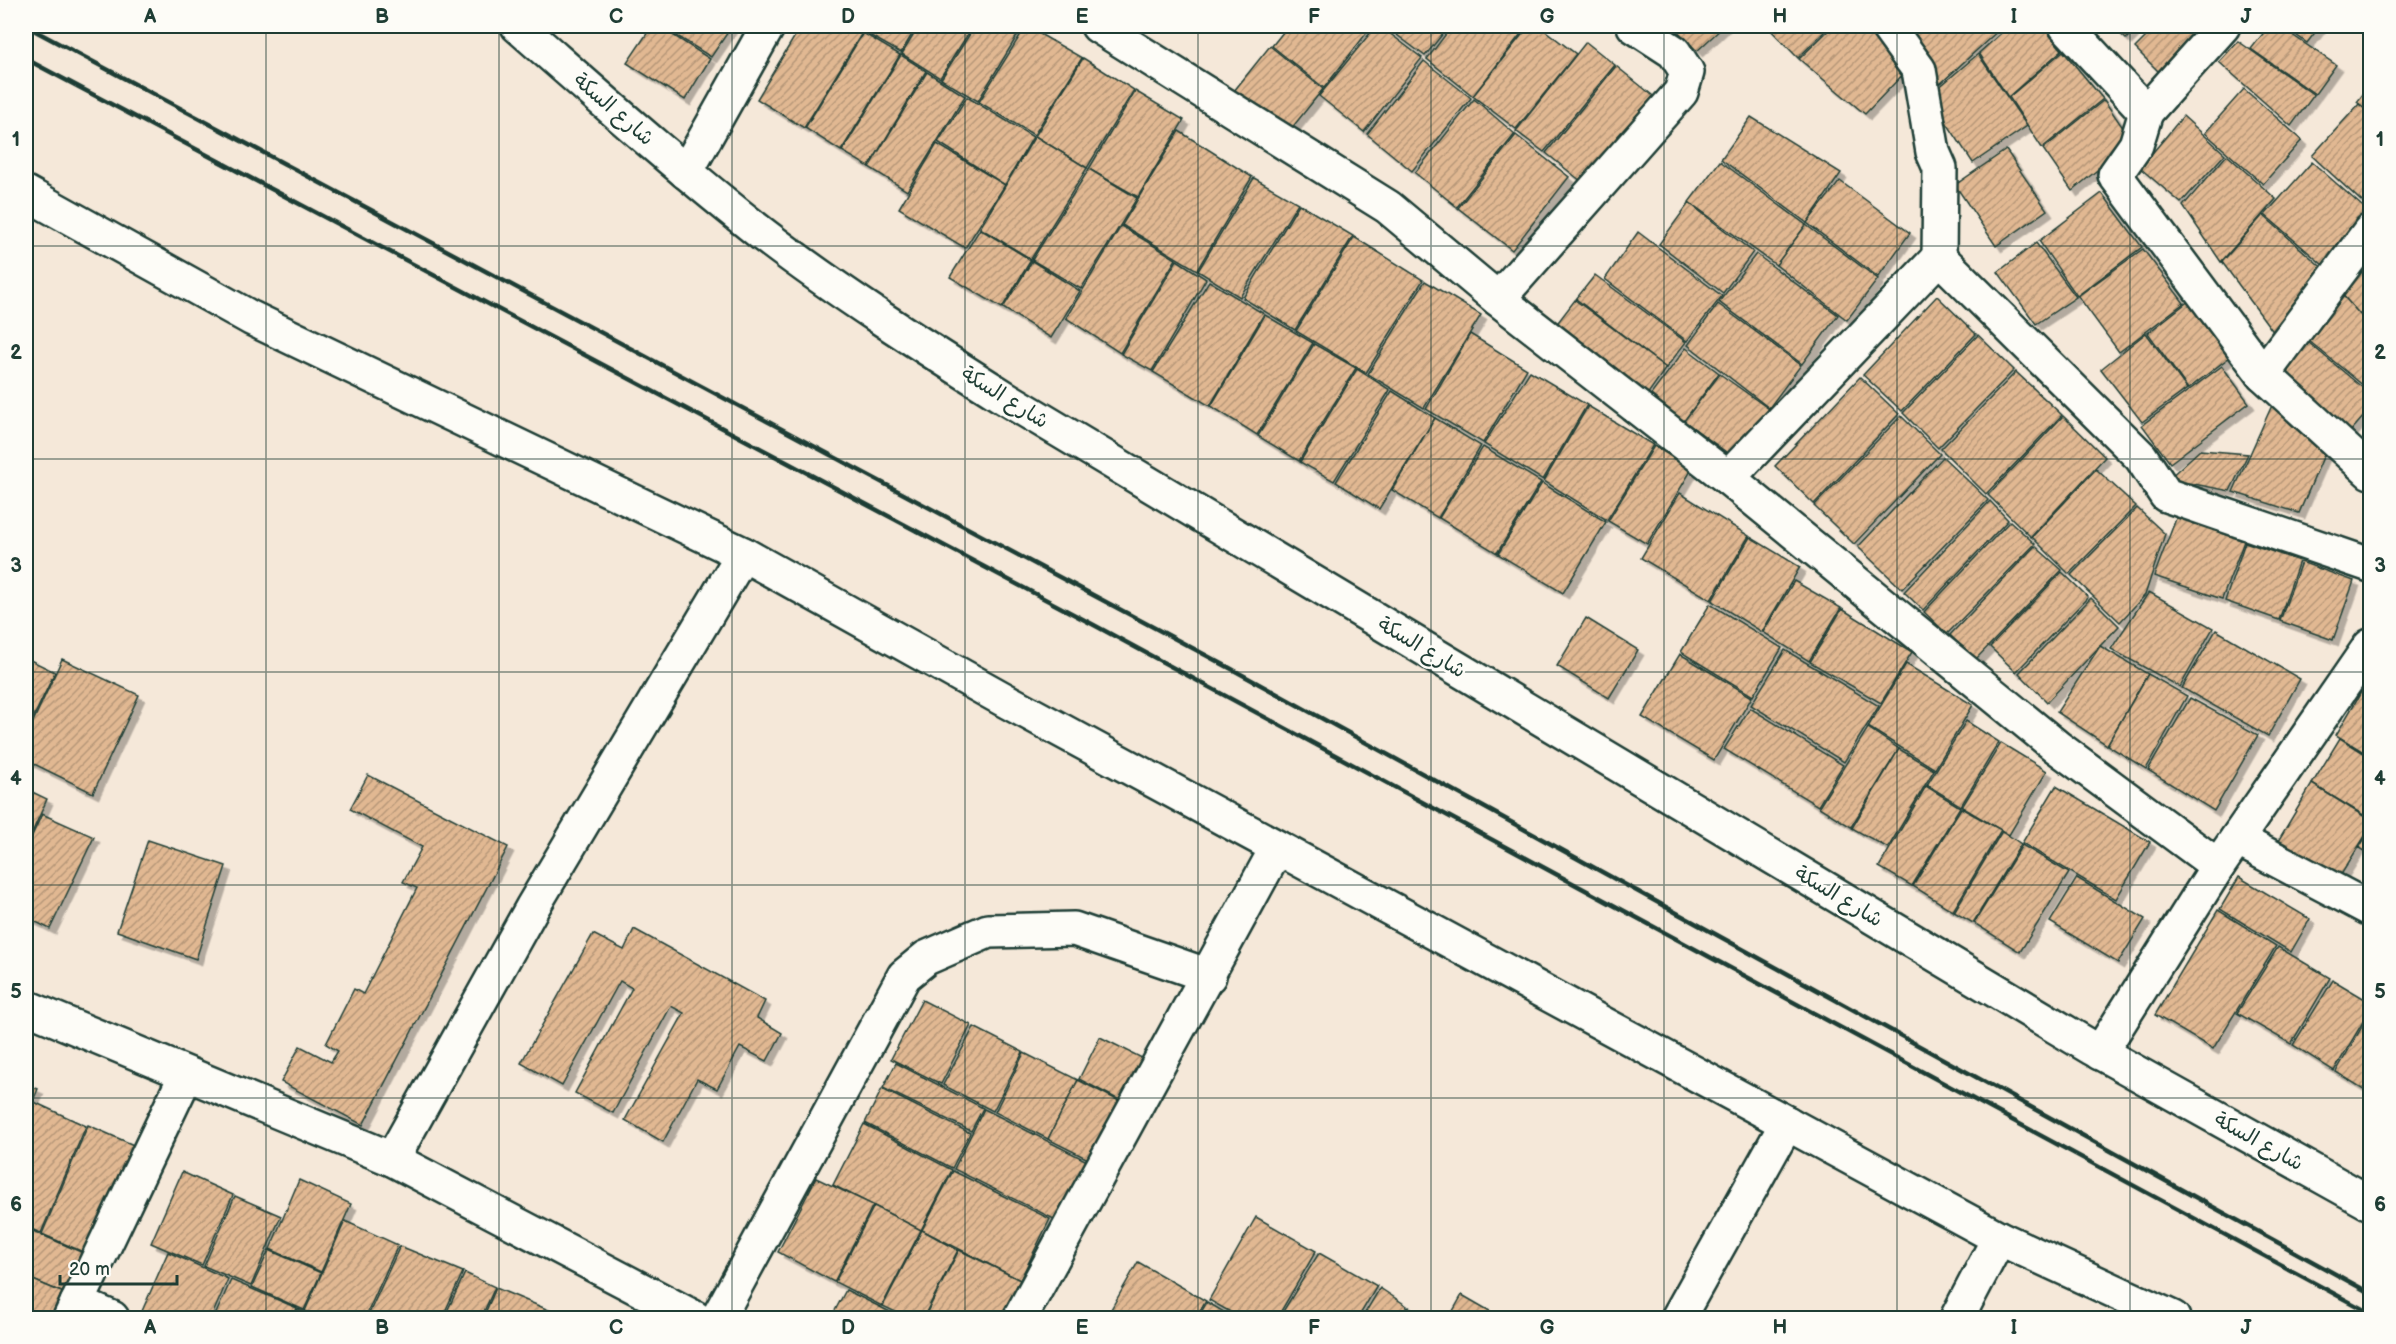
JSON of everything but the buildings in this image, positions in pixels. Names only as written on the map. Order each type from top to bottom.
[{"type":"street","name":"شارع السكة","points":[[518,26],[686,172],[763,234],[842,291],[1007,399],[2100,1053],[2370,1203]]},
{"type":"street","points":[[686,172],[768,26]]},
{"type":"street","points":[[1098,26],[1388,207],[1498,299],[1728,478],[2057,747],[2218,866]]},
{"type":"street","points":[[1498,299],[1681,92],[1687,72],[1674,52],[1634,26]]},
{"type":"street","points":[[1728,478],[1939,257],[1940,168],[1933,152],[1919,70],[1887,26]]},
{"type":"street","points":[[2066,26],[2146,112]]},
{"type":"street","points":[[2223,26],[2146,112],[2136,145],[2115,175],[2263,374],[2370,472]]},
{"type":"street","points":[[26,193],[251,318],[743,554],[1277,848],[1999,1238],[2173,1318]]},
{"type":"street","points":[[2263,374],[2370,231]]},
{"type":"street","points":[[1939,257],[2141,457],[2166,495],[2370,565]]},
{"type":"street","points":[[392,1159],[532,908],[743,554]]},
{"type":"street","points":[[2100,1053],[2218,866],[2370,646]]},
{"type":"street","points":[[2237,839],[2370,909]]},
{"type":"street","points":[[1020,1318],[1277,848]]},
{"type":"street","points":[[718,1318],[904,976],[926,958],[987,931],[1074,929],[1209,976]]},
{"type":"street","points":[[26,1007],[392,1159],[695,1318]]},
{"type":"street","points":[[112,1318],[73,1310],[186,1075]]},
{"type":"street","points":[[1678,1318],[1786,1123]]},
{"type":"street","points":[[1957,1318],[1999,1238]]},
{"type":"railway","points":[[26,26],[1228,667],[2370,1293]]},
{"type":"railway","points":[[26,59],[1094,625],[2370,1313]]}]
